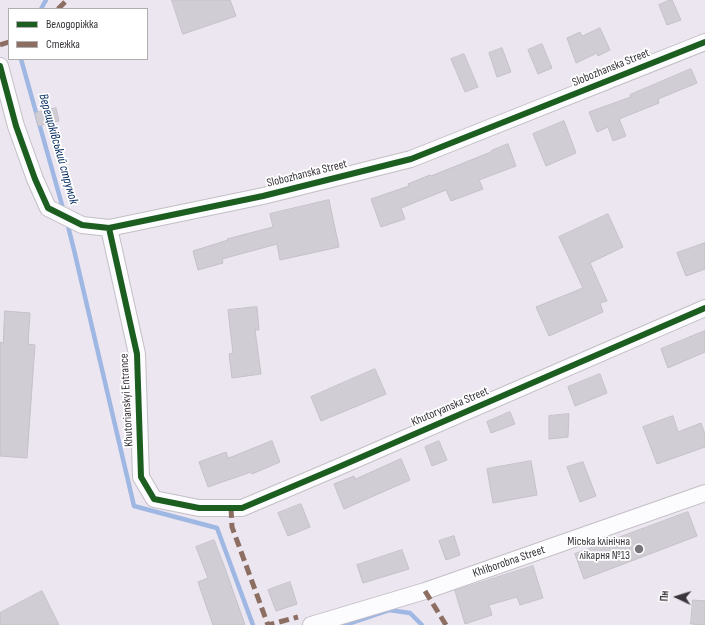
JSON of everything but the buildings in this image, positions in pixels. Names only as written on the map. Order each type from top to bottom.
[{"type":"street","name":"Slobozhanska Street","points":[[0,66],[16,126],[35,179],[48,208],[82,225],[109,228],[263,196],[411,158],[705,42]]},
{"type":"street","name":"Khutorianskyi Entrance","points":[[109,228],[137,354],[141,477],[154,499],[200,508]]},
{"type":"street","name":"Khutoryanska Street","points":[[200,508],[242,508],[705,308]]},
{"type":"street","name":"Khliborobna Street","points":[[311,625],[425,591],[705,493]]},
{"type":"waterway","name":"Верещаківський струмок","points":[[42,8],[46,0]]},
{"type":"waterway","name":"Верещаківський струмок","points":[[21,60],[64,212]]},
{"type":"waterway","name":"Верещаківський струмок","points":[[67,222],[134,506],[217,528],[253,625]]},
{"type":"waterway","name":"Верещаківський струмок","points":[[345,625],[389,610],[410,613],[422,625]]},
{"type":"marked path","points":[[59,8],[67,0]]},
{"type":"marked path","points":[[0,45],[8,42]]},
{"type":"marked path","points":[[231,508],[232,527],[268,625],[298,617]]},
{"type":"marked path","points":[[425,591],[446,625]]},
{"type":"cycle path","points":[[0,66],[16,126],[35,179],[48,208],[82,225],[109,228],[263,196],[411,159],[705,42]]},
{"type":"cycle path","points":[[109,228],[137,354],[141,477],[154,499],[199,508],[242,508],[705,308]]},
{"type":"place","name":"Міська клінічна лікарня №13","points":[[639,549]]}]
